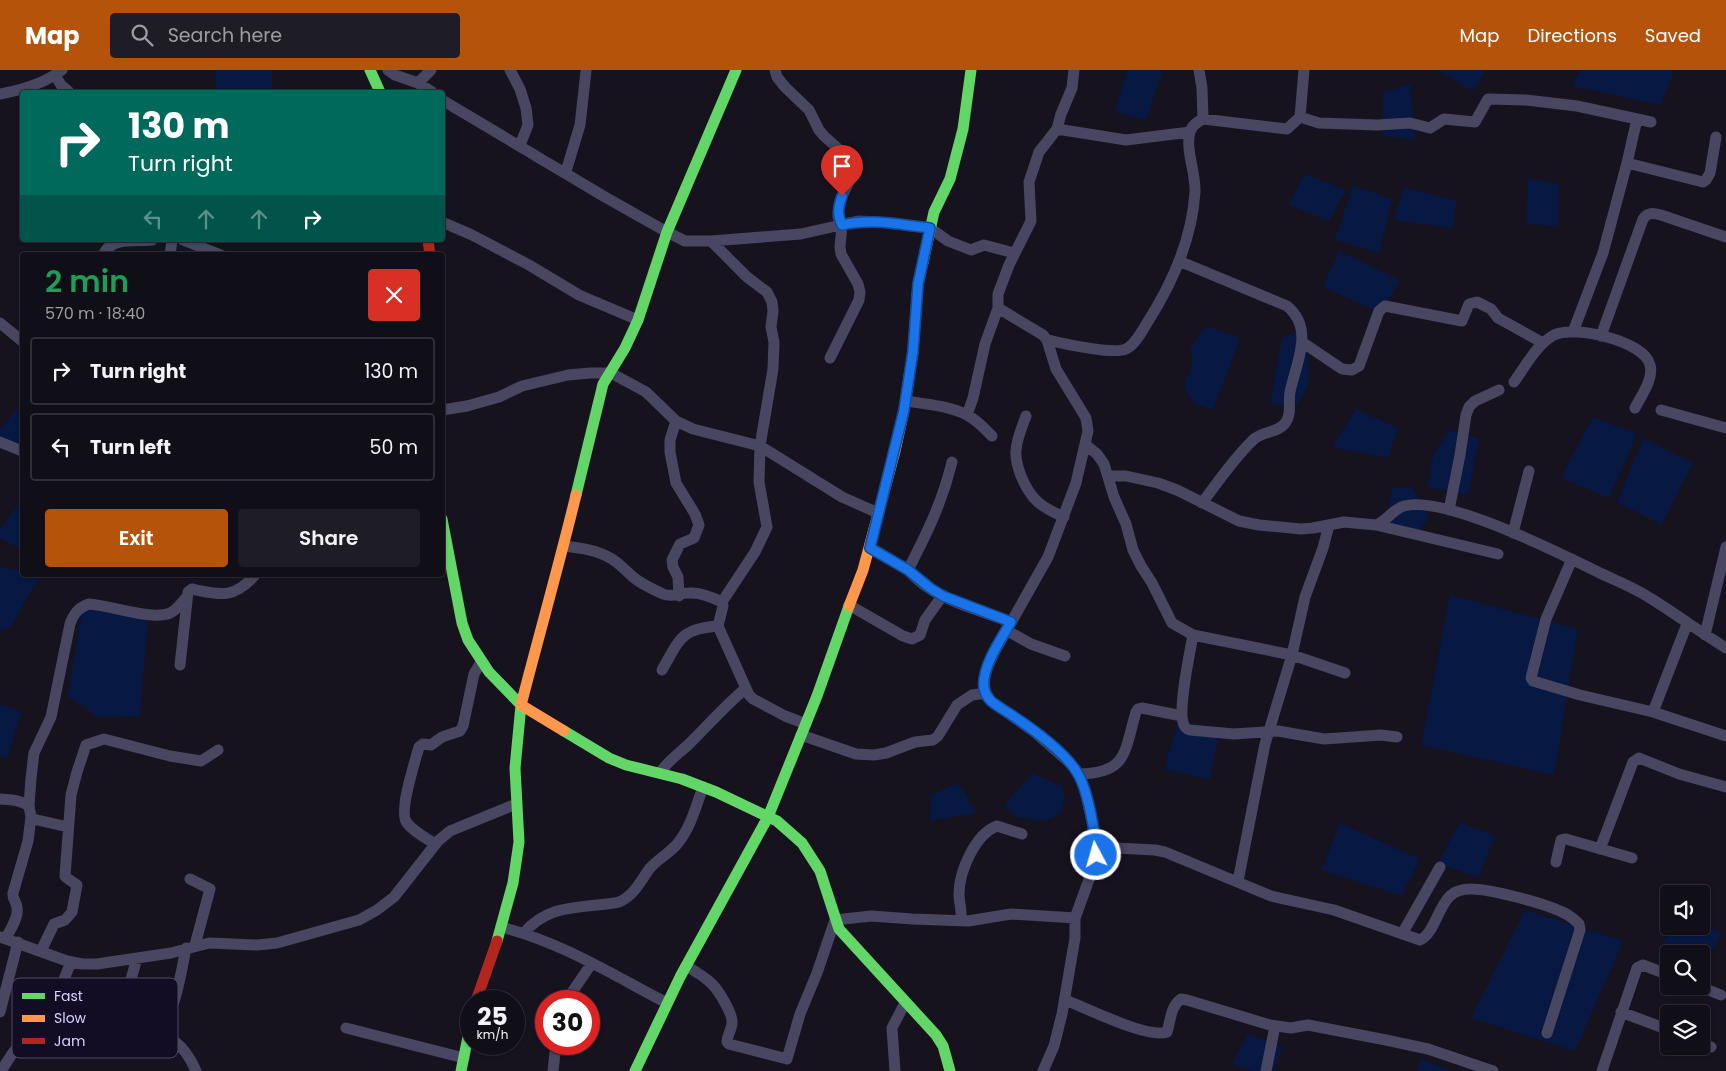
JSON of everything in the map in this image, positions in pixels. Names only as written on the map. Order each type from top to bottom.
[{"type":"street","points":[[370,70],[379,90]]},
{"type":"street","points":[[388,70],[418,83],[429,90]]},
{"type":"street","points":[[418,83],[431,70]]},
{"type":"street","points":[[510,70],[520,88],[527,116],[528,125],[520,144]]},
{"type":"street","points":[[568,168],[580,125],[583,70]]},
{"type":"street","points":[[480,990],[501,927],[512,883],[519,842],[515,787],[518,725],[521,705],[564,546],[599,396],[603,384],[625,348],[638,320],[667,232],[736,70]]},
{"type":"street","points":[[775,70],[777,77],[809,110],[824,136],[842,152],[854,159],[856,163],[856,168],[838,208],[838,217],[842,225],[841,254],[858,284],[860,292],[830,358]]},
{"type":"street","points":[[635,1071],[686,966],[768,817],[806,724],[870,548],[906,401],[913,351],[918,284],[934,212],[950,179],[963,129],[971,70]]},
{"type":"street","points":[[967,415],[973,398],[984,344],[998,308],[998,294],[1014,253],[1031,221],[1029,182],[1039,152],[1058,129],[1061,114],[1072,88],[1074,70]]},
{"type":"street","points":[[1198,70],[1202,88],[1203,120]]},
{"type":"street","points":[[1047,340],[1100,349],[1120,351],[1126,349],[1142,331],[1164,296],[1179,261],[1192,220],[1195,194],[1189,147],[1192,126],[1203,120],[1287,128],[1300,117],[1304,70]]},
{"type":"street","points":[[20,90],[58,73],[61,85],[67,90]]},
{"type":"street","points":[[0,94],[20,90]]},
{"type":"street","points":[[1300,117],[1319,123],[1377,125],[1410,123],[1430,128],[1444,119],[1475,122],[1488,99],[1526,100],[1577,106],[1651,122]]},
{"type":"street","points":[[445,102],[520,144],[543,161],[685,241],[711,241],[801,234],[858,221],[930,228],[948,241],[972,250],[984,245],[1014,253]]},
{"type":"street","points":[[1573,332],[1603,253],[1637,119]]},
{"type":"street","points":[[1058,129],[1126,140],[1190,132]]},
{"type":"street","points":[[1627,164],[1703,182],[1710,173],[1716,137]]},
{"type":"street","points":[[1601,336],[1646,215],[1661,215],[1726,237]]},
{"type":"street","points":[[445,223],[520,260],[579,295],[638,320]]},
{"type":"street","points":[[711,241],[747,277],[767,292],[772,302],[774,353],[760,446],[759,482],[767,527],[755,552],[722,602],[723,606],[718,626],[746,688],[753,699],[785,716],[806,724]]},
{"type":"street","points":[[105,252],[113,243],[120,242]]},
{"type":"street","points":[[189,242],[213,252]]},
{"type":"street","points":[[1179,261],[1287,306],[1296,315],[1301,325],[1302,342],[1289,394],[1289,416],[1286,422],[1282,427],[1253,440],[1202,503]]},
{"type":"street","points":[[1302,342],[1342,369],[1352,370],[1359,366],[1379,311],[1385,306],[1462,321],[1469,304],[1477,302],[1491,309],[1498,318],[1543,343]]},
{"type":"street","points":[[998,308],[1043,335],[1047,340],[1056,369],[1086,418],[1088,431],[1076,482],[1048,557],[988,664],[984,679],[986,693],[991,701],[1056,749],[1079,774],[1090,814],[1096,847],[1095,863],[1075,918],[1075,938],[1065,1000],[1054,1046],[1043,1071]]},
{"type":"street","points":[[0,323],[20,338]]},
{"type":"street","points":[[1514,382],[1543,343],[1556,334],[1586,332],[1640,351],[1648,358],[1651,367],[1649,380],[1635,408]]},
{"type":"street","points":[[445,410],[467,406],[499,397],[522,386],[568,375],[611,373],[646,392],[676,421],[693,429],[760,446],[842,497],[878,513]]},
{"type":"street","points":[[1449,510],[1466,414],[1469,407],[1475,401],[1498,390]]},
{"type":"street","points":[[906,401],[932,405],[967,415],[992,436]]},
{"type":"street","points":[[1661,410],[1726,428]]},
{"type":"street","points":[[1026,416],[1016,450],[1020,472],[1030,496],[1048,510],[1064,517]]},
{"type":"street","points":[[676,421],[670,440],[670,452],[676,483],[679,491],[695,514],[699,525],[694,538],[680,544],[672,560],[672,567],[678,577],[680,596]]},
{"type":"street","points":[[0,442],[20,450]]},
{"type":"street","points":[[1086,445],[1097,454],[1104,464],[1114,497],[1126,524],[1133,550],[1172,623],[1193,635],[1292,655],[1345,673]]},
{"type":"street","points":[[908,570],[932,524],[946,486],[952,462]]},
{"type":"street","points":[[1513,533],[1529,471]]},
{"type":"street","points":[[1108,476],[1126,476],[1158,483],[1239,521],[1301,529],[1344,522],[1376,525],[1498,554]]},
{"type":"street","points":[[1376,525],[1380,524],[1402,506],[1449,510],[1513,533],[1572,559],[1650,598],[1726,648]]},
{"type":"street","points":[[1238,881],[1260,765],[1292,655],[1302,606],[1323,548],[1329,524]]},
{"type":"street","points":[[445,531],[462,623],[468,640],[481,662],[521,705],[609,758],[626,765],[660,773],[702,787],[786,827],[813,857],[820,871],[838,929],[936,1035],[943,1046],[950,1071]]},
{"type":"street","points":[[564,546],[602,554],[620,565],[634,578],[648,587],[669,596],[696,593],[722,602]]},
{"type":"street","points":[[1704,635],[1726,547]]},
{"type":"street","points":[[870,548],[908,570],[943,596],[1008,626],[1032,644],[1066,656]]},
{"type":"street","points":[[1572,559],[1544,626],[1531,678],[1533,681],[1653,712],[1726,736]]},
{"type":"street","points":[[180,665],[188,592],[192,589],[213,594],[232,593],[246,585],[253,577]]},
{"type":"street","points":[[849,605],[903,636],[912,639],[920,634],[925,620],[943,596]]},
{"type":"street","points":[[187,597],[173,612],[167,615],[153,615],[89,604],[80,607],[74,615],[70,624],[51,717],[34,752],[28,841],[13,893],[17,906],[17,915],[3,938],[72,962],[97,964],[171,953],[209,943],[257,945],[278,943],[359,920],[377,910],[394,897],[435,844],[450,831],[516,804]]},
{"type":"street","points":[[1653,712],[1687,624]]},
{"type":"street","points":[[662,670],[677,644],[688,632],[703,627],[718,626]]},
{"type":"street","points":[[1193,635],[1182,716],[1184,725],[1190,730],[1234,734],[1269,730],[1324,739],[1375,735],[1397,737]]},
{"type":"street","points":[[435,844],[412,828],[404,817],[419,747],[423,744],[431,745],[442,737],[460,731],[463,726],[474,674],[481,662]]},
{"type":"street","points":[[660,773],[669,761],[746,688]]},
{"type":"street","points":[[801,735],[856,754],[874,755],[915,742],[933,740],[938,736],[957,705],[972,695],[986,693]]},
{"type":"street","points":[[1079,774],[1103,772],[1117,765],[1123,757],[1138,709],[1142,708],[1182,716]]},
{"type":"street","points":[[41,951],[54,924],[65,920],[73,907],[77,884],[65,876],[68,826],[71,795],[86,744],[104,739],[170,756],[201,761],[218,750]]},
{"type":"street","points":[[1600,849],[1633,762],[1639,758],[1679,774],[1726,787]]},
{"type":"street","points":[[524,932],[546,914],[570,908],[610,904],[620,901],[633,892],[651,867],[678,843],[686,829],[702,787]]},
{"type":"street","points":[[0,799],[25,803],[33,819],[68,826]]},
{"type":"street","points":[[960,920],[962,910],[959,891],[963,872],[974,847],[983,835],[997,826],[1022,834]]},
{"type":"street","points":[[1556,862],[1561,840],[1563,839],[1632,858]]},
{"type":"street","points":[[1096,847],[1165,852],[1271,896],[1334,910],[1417,940],[1424,939],[1448,898],[1455,892],[1470,889],[1505,895],[1560,911],[1573,918],[1579,924],[1580,930],[1547,1033]]},
{"type":"street","points":[[1402,934],[1440,867]]},
{"type":"street","points":[[178,992],[190,947],[210,889],[190,879]]},
{"type":"street","points":[[835,920],[871,916],[912,920],[960,920],[986,919],[1011,914],[1075,918]]},
{"type":"street","points":[[686,966],[713,984],[721,997],[732,1020],[727,1038],[729,1044],[786,1059],[800,1014],[818,973],[835,920]]},
{"type":"street","points":[[501,927],[524,932],[568,951],[667,1003]]},
{"type":"street","points":[[0,1012],[18,942]]},
{"type":"street","points":[[131,978],[137,958]]},
{"type":"street","points":[[65,978],[72,962]]},
{"type":"street","points":[[574,990],[592,964]]},
{"type":"street","points":[[1602,1071],[1621,1012],[1639,966],[1643,965],[1660,972]]},
{"type":"street","points":[[1710,991],[1721,995]]},
{"type":"street","points":[[1065,1000],[1141,1030],[1163,1034],[1167,1032],[1172,1011],[1176,1003],[1181,999],[1275,1026],[1291,1028],[1308,1025],[1428,1049],[1493,1071]]},
{"type":"street","points":[[895,1071],[892,1028],[905,1003]]},
{"type":"street","points":[[1621,1012],[1660,1027]]},
{"type":"street","points":[[1266,1071],[1275,1026]]},
{"type":"street","points":[[346,1028],[464,1058]]},
{"type":"street","points":[[178,1045],[191,1059],[196,1071]]},
{"type":"street","points":[[2,1071],[12,1054]]},
{"type":"street","points":[[461,1071],[465,1055]]},
{"type":"street","points":[[553,1071],[555,1055]]},
{"type":"water","points":[[215,70],[272,70],[272,90],[216,90]]},
{"type":"water","points":[[1127,70],[1163,70],[1146,120],[1115,112]]},
{"type":"water","points":[[1436,70],[1486,70],[1473,91]]},
{"type":"water","points":[[1580,70],[1674,70],[1661,105],[1572,86]]},
{"type":"water","points":[[1413,83],[1410,85],[1415,140],[1383,136],[1383,93]]},
{"type":"water","points":[[1305,174],[1346,190],[1329,221],[1288,205]]},
{"type":"water","points":[[1528,178],[1559,184],[1558,226],[1526,224]]},
{"type":"water","points":[[1353,186],[1392,199],[1379,253],[1335,240]]},
{"type":"water","points":[[1404,187],[1457,201],[1453,228],[1394,220]]},
{"type":"water","points":[[1339,251],[1400,280],[1381,313],[1323,287]]},
{"type":"water","points":[[1206,326],[1240,338],[1213,410],[1194,404],[1184,386],[1193,362],[1190,348]]},
{"type":"water","points":[[1307,327],[1309,384],[1296,407],[1270,404],[1282,338]]},
{"type":"water","points":[[16,409],[20,411],[20,445],[0,438],[0,430]]},
{"type":"water","points":[[1356,409],[1398,428],[1388,458],[1332,447]]},
{"type":"water","points":[[1593,417],[1637,434],[1609,498],[1561,478]]},
{"type":"water","points":[[1448,430],[1479,438],[1468,495],[1427,487],[1433,457]]},
{"type":"water","points":[[1643,438],[1693,463],[1661,525],[1617,502]]},
{"type":"water","points":[[1393,488],[1413,488],[1429,518],[1415,536],[1383,528]]},
{"type":"water","points":[[20,502],[20,548],[0,538],[0,529]]},
{"type":"water","points":[[0,568],[20,570],[20,577],[39,577],[11,627],[0,631]]},
{"type":"water","points":[[1450,595],[1578,629],[1554,775],[1421,745]]},
{"type":"water","points":[[83,607],[148,619],[140,716],[98,717],[67,696]]},
{"type":"water","points":[[0,704],[21,712],[8,758],[0,756]]},
{"type":"water","points":[[1179,720],[1219,731],[1210,780],[1164,769]]},
{"type":"water","points":[[1033,773],[1061,786],[1065,799],[1060,814],[1045,821],[1016,817],[1004,805]]},
{"type":"water","points":[[958,783],[977,813],[930,821],[931,795]]},
{"type":"water","points":[[1460,822],[1495,836],[1478,878],[1438,863]]},
{"type":"water","points":[[1340,823],[1420,859],[1402,896],[1321,870]]},
{"type":"water","points":[[1525,910],[1623,941],[1575,1051],[1471,1018]]},
{"type":"water","points":[[1710,928],[1721,933],[1710,956],[1710,945],[1662,945],[1668,935],[1710,935]]},
{"type":"water","points":[[1248,1034],[1283,1047],[1273,1071],[1251,1071],[1232,1064]]},
{"type":"water","points":[[1421,1059],[1451,1071],[1417,1071]]},
{"type":"traffic: fast","points":[[370,70],[379,90]]},
{"type":"traffic: fast","points":[[576,495],[603,384],[625,348],[638,320],[667,232],[736,70]]},
{"type":"traffic: fast","points":[[923,262],[934,212],[950,179],[963,129],[971,70]]},
{"type":"traffic: fast","points":[[445,535],[462,623],[468,640],[489,672],[521,705],[515,768],[519,842],[513,883],[497,941]]},
{"type":"traffic: fast","points":[[635,1071],[680,977],[768,817],[817,696],[849,606]]},
{"type":"traffic: fast","points":[[564,731],[609,758],[626,765],[682,779],[716,792],[777,821],[802,843],[820,871],[839,929],[936,1035],[943,1046],[950,1071]]},
{"type":"traffic: fast","points":[[461,1071],[464,1055]]},
{"type":"traffic: slow","points":[[849,606],[863,570],[904,410],[913,351],[918,284],[923,262]]},
{"type":"traffic: slow","points":[[564,731],[521,705],[576,495]]},
{"type":"traffic: jam","points":[[428,242],[430,252]]},
{"type":"traffic: jam","points":[[480,990],[497,941]]},
{"type":"route","points":[[842,196],[838,208],[838,217],[842,225],[858,221],[930,228],[918,284],[913,351],[904,410],[870,548],[908,570],[943,596],[1011,622],[988,664],[984,688],[991,701],[1056,749],[1079,774],[1092,821],[1096,855]]}]
